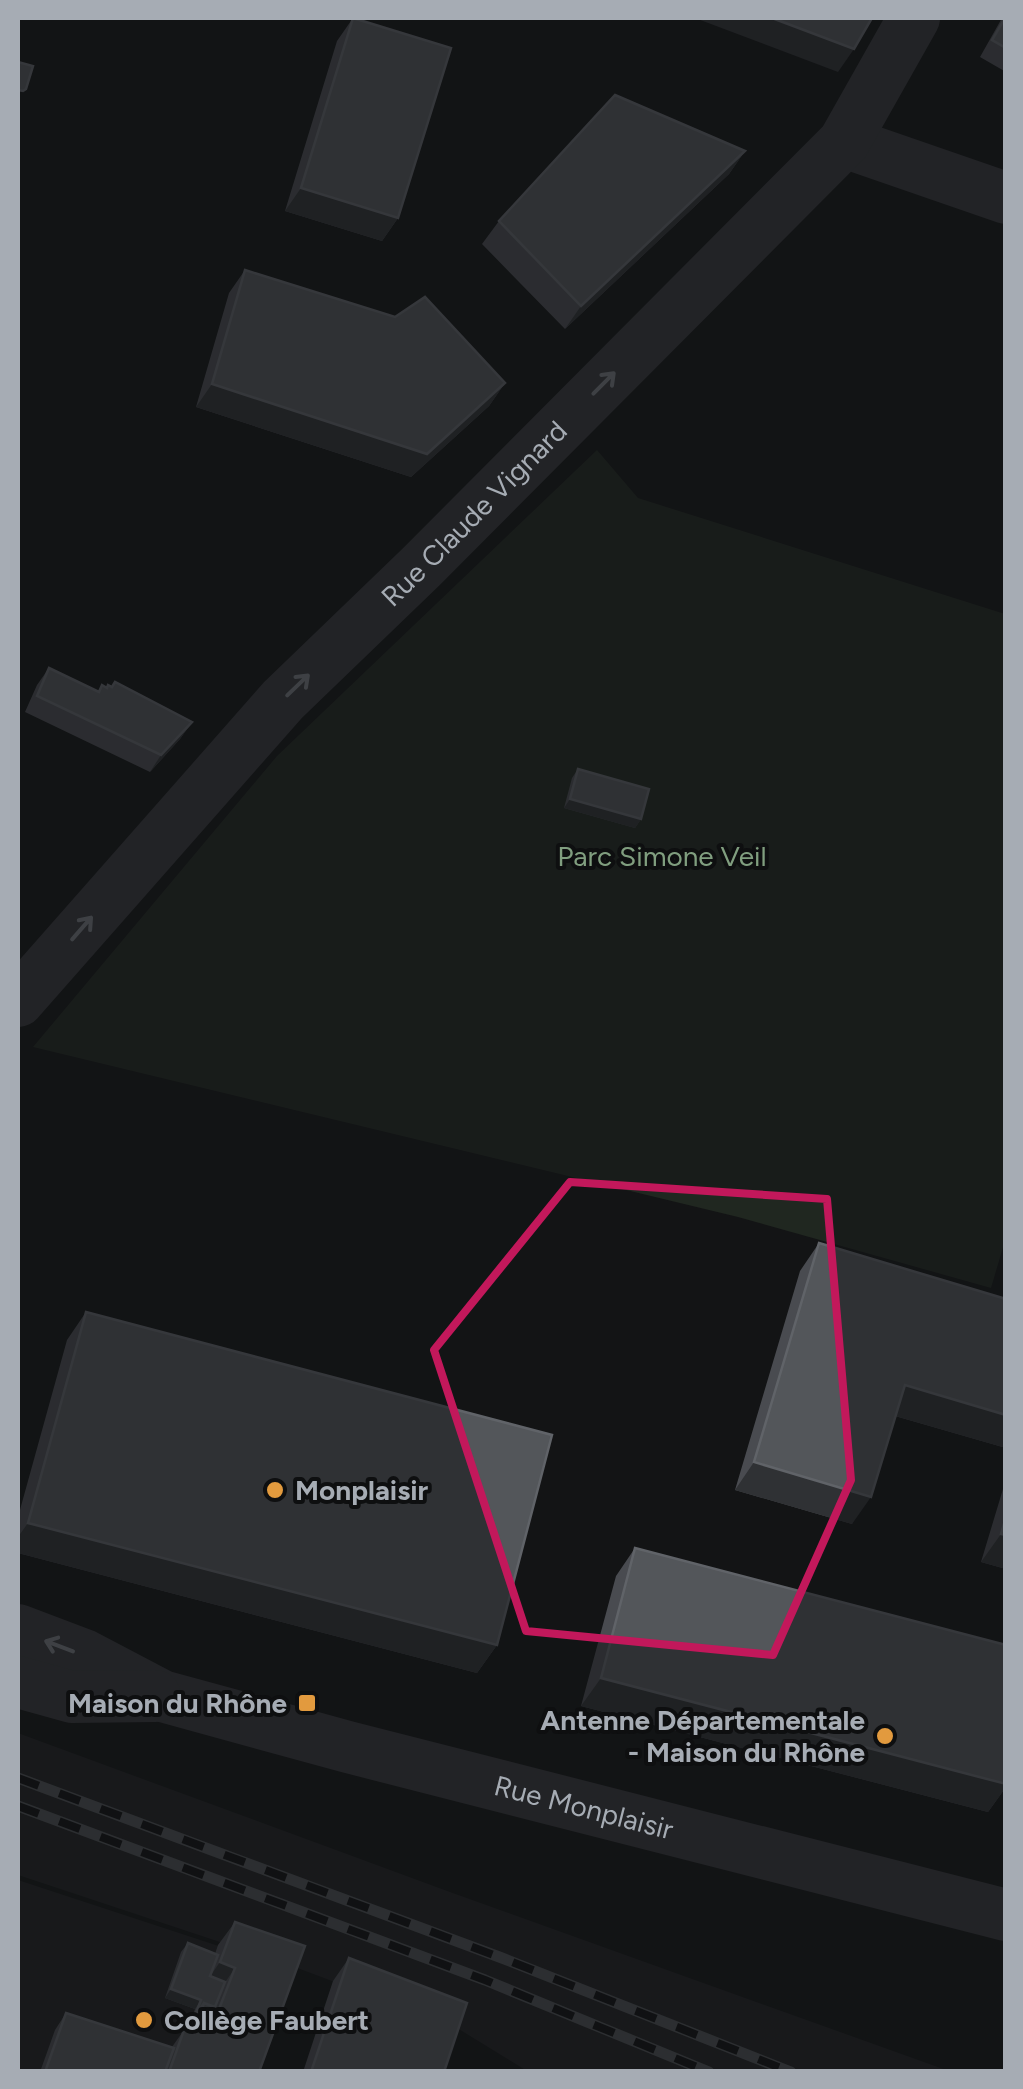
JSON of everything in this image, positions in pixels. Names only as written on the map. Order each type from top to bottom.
[{"type":"street","name":"Rue Claude Vignard","points":[[18,1001],[283,700],[421,567],[844,142],[914,18]]},
{"type":"street","points":[[844,142],[1006,198]]},
{"type":"street","name":"Rue Monplaisir","points":[[18,1630],[84,1655],[162,1696],[1006,1915]]},
{"type":"street","name":"Rue Monplaisir","points":[[18,1682],[72,1697],[162,1696]]},
{"type":"highlighted area","points":[[570,1182],[827,1199],[851,1480],[773,1655],[526,1631],[434,1350]]},
{"type":"shaded area","points":[[18,1733],[949,2071],[527,2071],[457,2028],[292,1966],[18,1875]]},
{"type":"shaded area","name":"Collège Faubert","points":[[18,1880],[289,1969],[251,2071],[18,2072]]},
{"type":"green space","name":"Parc Simone Veil","points":[[597,450],[638,498],[1005,614],[1006,1237],[991,1288],[738,1217],[33,1047],[277,756]]},
{"type":"building","points":[[353,18],[451,48],[398,218],[301,188]]},
{"type":"building","points":[[772,18],[872,18],[854,49]]},
{"type":"building","points":[[1006,18],[1006,48],[992,40]]},
{"type":"building","points":[[18,62],[33,66],[23,91],[18,90]]},
{"type":"building","points":[[615,95],[745,151],[581,306],[499,221]]},
{"type":"building","points":[[245,270],[395,317],[425,297],[505,383],[427,454],[212,384]]},
{"type":"building","points":[[49,668],[99,692],[102,685],[112,687],[115,682],[192,722],[161,755],[37,696]]},
{"type":"building","points":[[578,769],[649,789],[641,819],[570,799]]},
{"type":"building","points":[[819,1243],[1006,1299],[1006,1415],[905,1385],[871,1497],[754,1462]]},
{"type":"building","name":"Monplaisir","points":[[86,1312],[552,1435],[497,1645],[28,1523]]},
{"type":"building","points":[[635,1548],[1006,1645],[1006,1784],[601,1678]]},
{"type":"building","points":[[235,1922],[305,1946],[259,2072],[169,2072],[184,2030],[194,2033],[204,2003],[219,2009],[235,1968],[220,1962]]},
{"type":"building","points":[[188,1943],[218,1955],[210,1976],[225,1982],[215,2007],[204,2003],[194,2018],[201,2000],[171,1989]]},
{"type":"building","points":[[349,1958],[467,2003],[444,2072],[311,2072]]},
{"type":"building","points":[[66,2013],[174,2048],[165,2072],[45,2072]]},
{"type":"railway","points":[[18,1778],[502,1958],[791,2072]]},
{"type":"railway","points":[[18,1806],[485,1980],[709,2072]]},
{"type":"place","name":"Monplaisir","points":[[275,1490]]},
{"type":"place","name":"Maison du Rhône","points":[[307,1703]]},
{"type":"place","name":"Antenne Départementale - Maison du Rhône","points":[[885,1736]]},
{"type":"place","name":"Collège Faubert","points":[[144,2020]]}]
